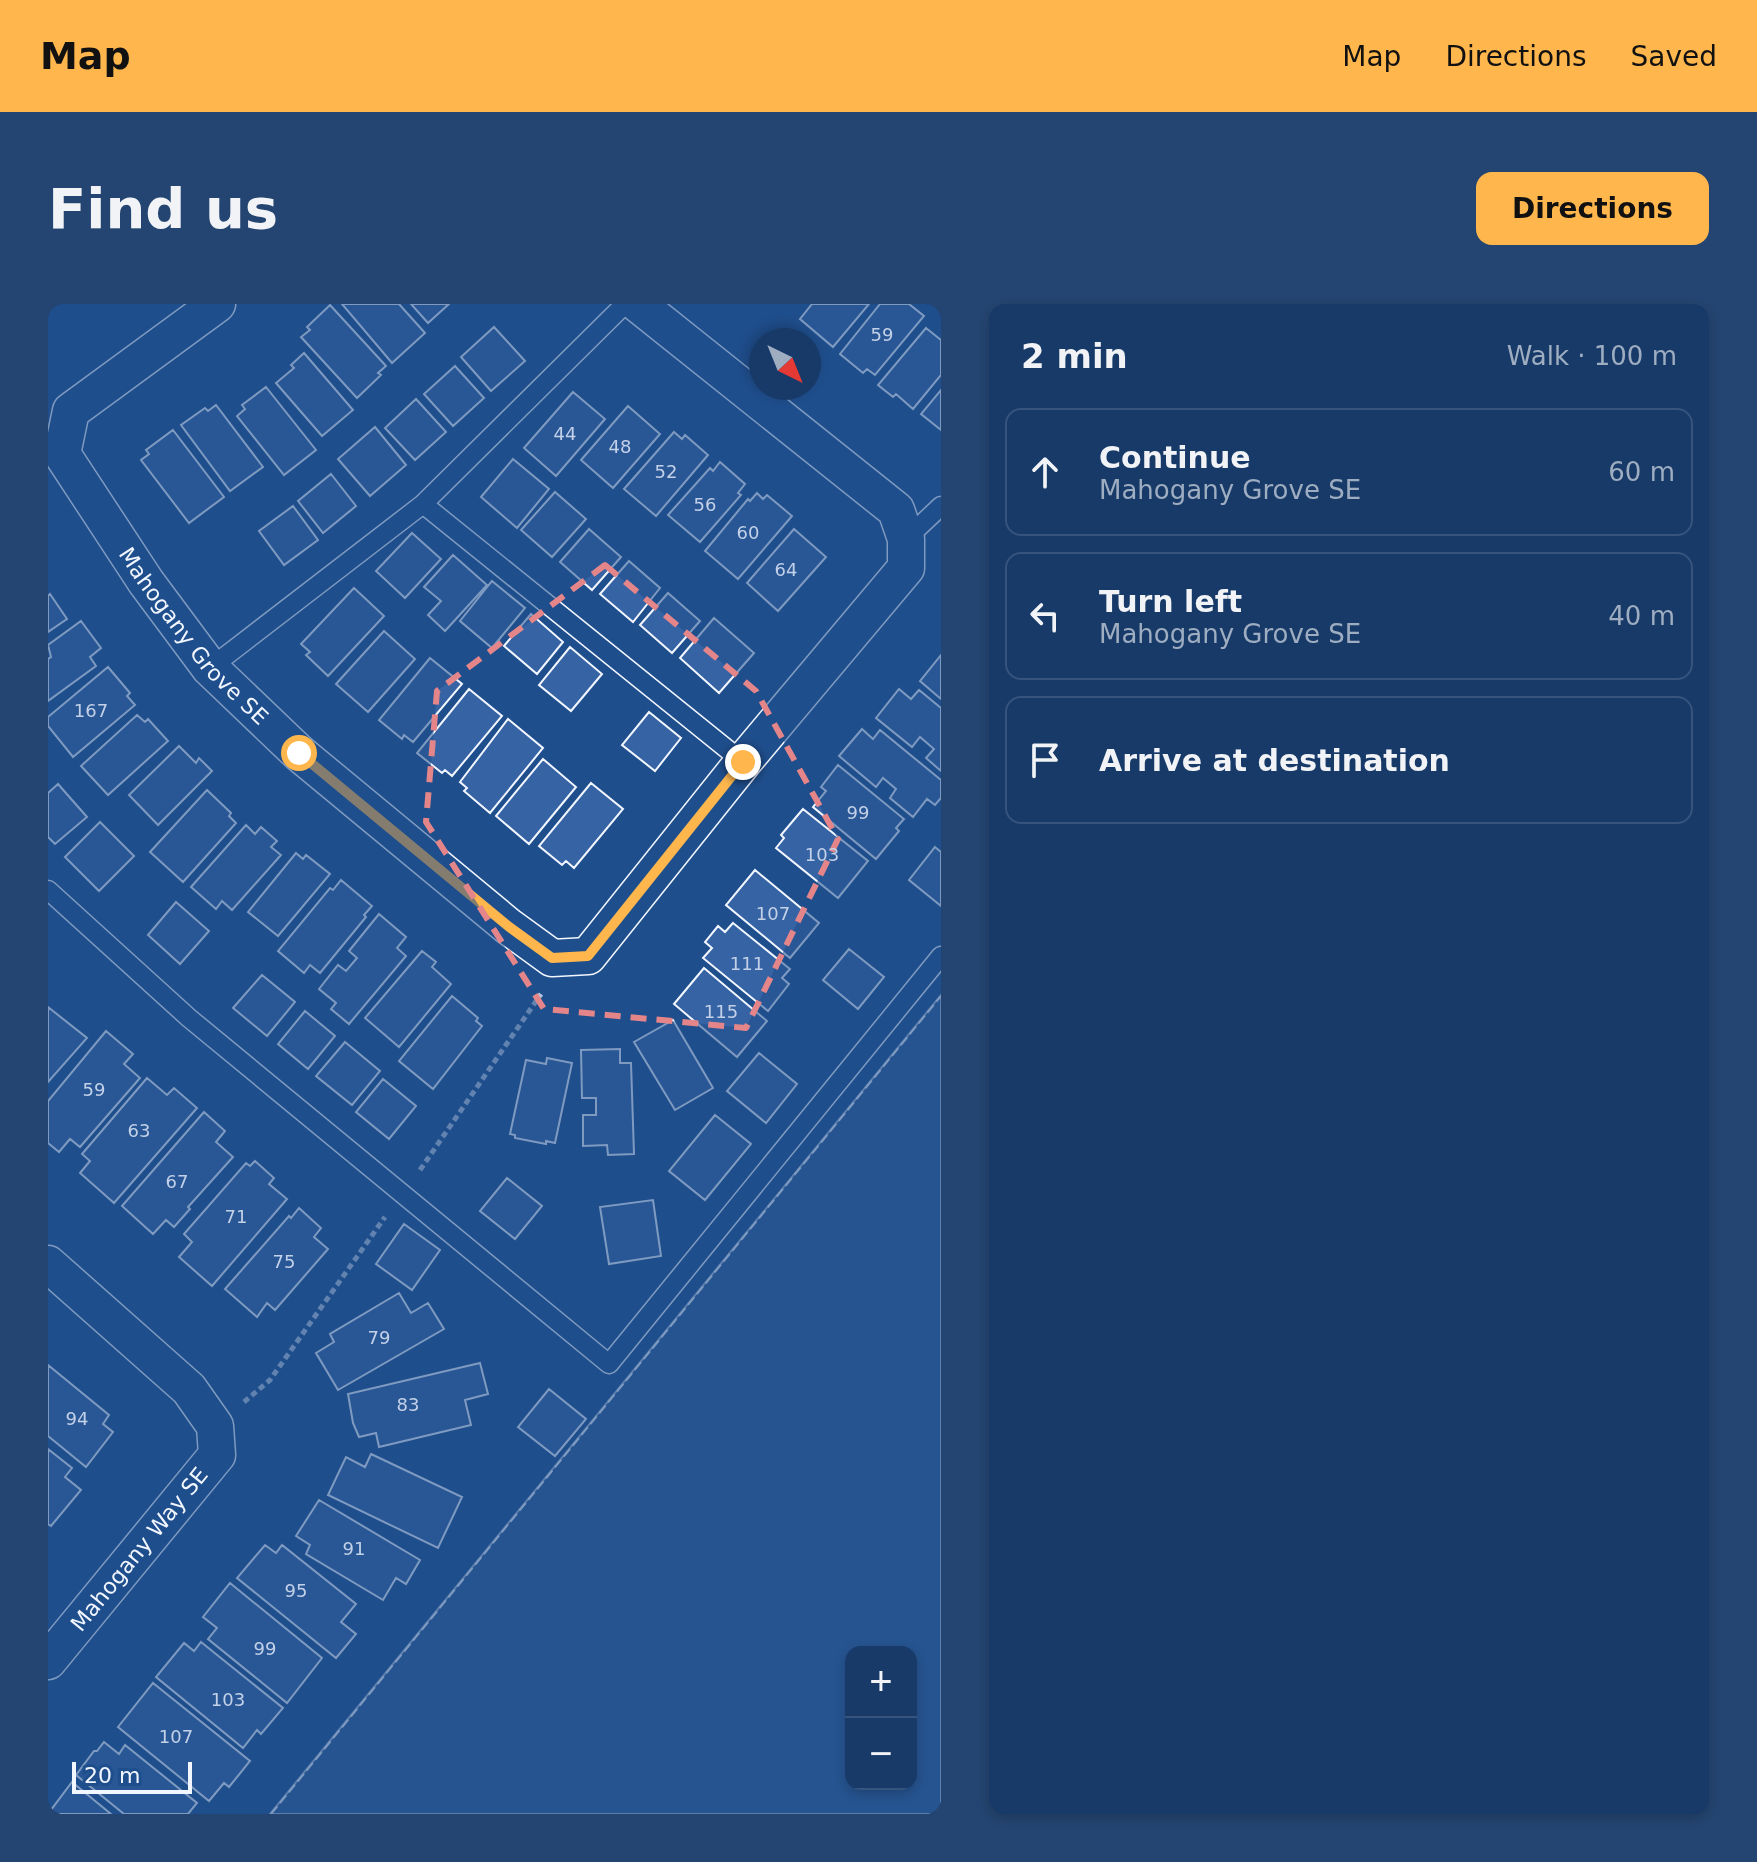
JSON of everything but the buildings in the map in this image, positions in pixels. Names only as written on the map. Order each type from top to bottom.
[{"type":"street","name":"Mahogany Grove SE","points":[[217,304],[71,411],[55,457],[210,668],[299,753],[508,926],[552,958],[588,956],[743,762],[906,568],[906,539]]},
{"type":"street","points":[[638,304],[896,510],[906,539]]},
{"type":"street","name":"Mahogany Way SE","points":[[48,1264],[189,1389],[215,1426],[217,1455],[48,1661]]},
{"type":"lane","points":[[210,668],[423,504],[625,304]]},
{"type":"lane","points":[[423,504],[743,762]]},
{"type":"lane","points":[[906,539],[941,506]]},
{"type":"lane","points":[[48,890],[189,1018],[609,1364],[941,956]]},
{"type":"highlighted area","points":[[605,565],[756,691],[838,839],[746,1028],[544,1009],[426,822],[437,691]]},
{"type":"shaded area","points":[[941,995],[941,1814],[270,1814]]},
{"type":"fence","points":[[271,1814],[941,996]]},
{"type":"route","points":[[299,753],[508,926],[552,958],[588,956],[743,762]]}]
